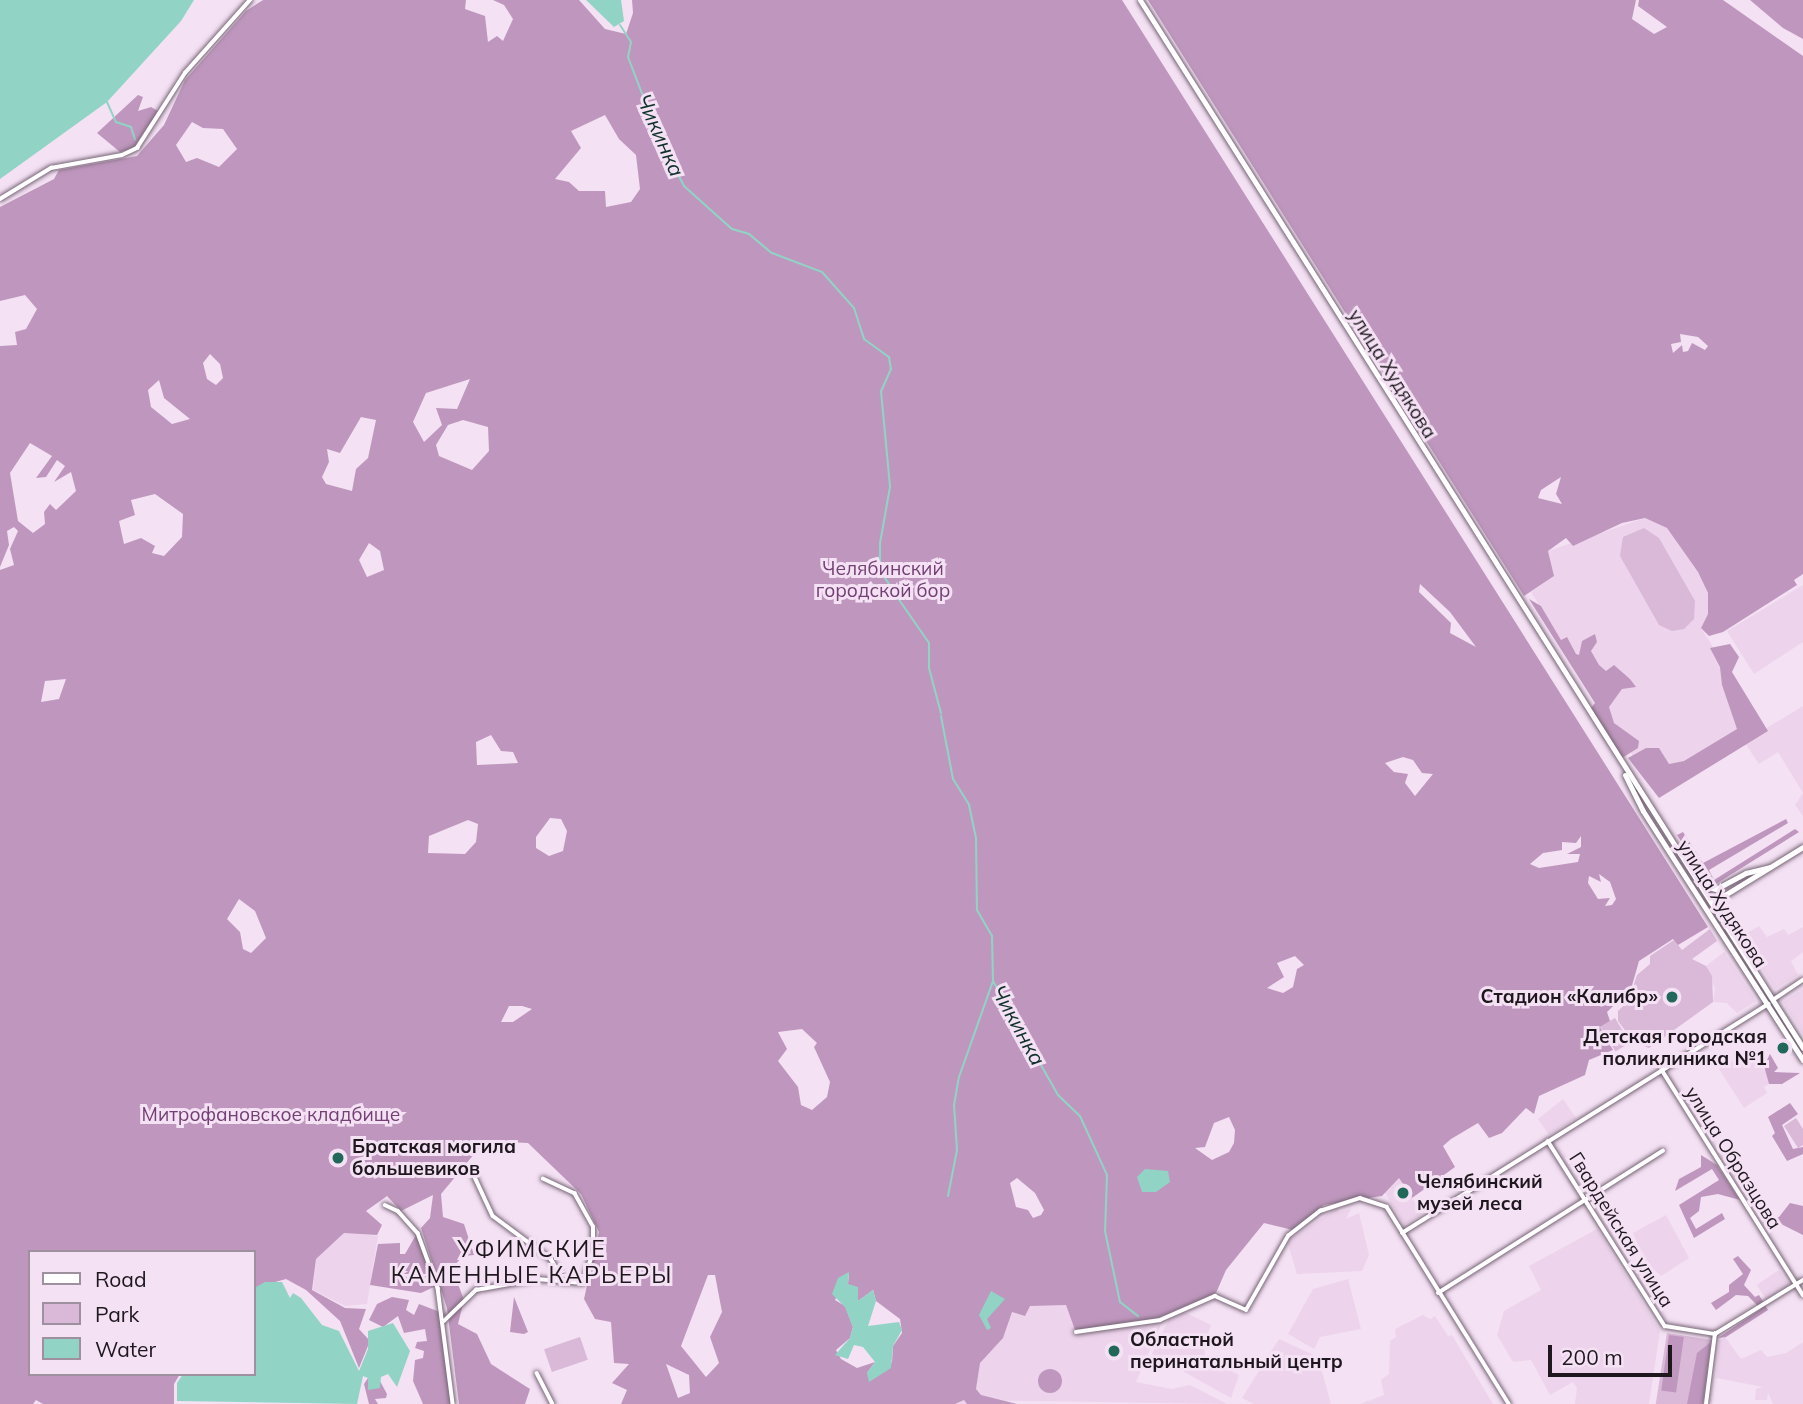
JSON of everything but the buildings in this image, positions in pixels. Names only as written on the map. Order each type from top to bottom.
[{"type":"main road","name":"улица Худякова","points":[[1140,0],[1619,762],[1699,883],[1709,905]]},
{"type":"main road","name":"улица Худякова","points":[[1619,762],[1643,811],[1709,905],[1803,1060]]},
{"type":"main road","points":[[1709,905],[1803,847]]},
{"type":"main road","points":[[1699,883],[1716,889],[1746,873],[1770,867]]},
{"type":"main road","name":"улица Худякова","points":[[1770,1002],[1803,1048]]},
{"type":"street","points":[[0,199],[51,167],[122,155],[137,148],[185,73],[250,0]]},
{"type":"street","points":[[1402,1233],[1803,980]]},
{"type":"street","name":"улица Образцова","points":[[1661,1070],[1803,1295]]},
{"type":"street","name":"Гвардейская улица","points":[[1548,1141],[1665,1326],[1715,1334]]},
{"type":"street","points":[[1438,1293],[1663,1152]]},
{"type":"street","points":[[474,1175],[493,1216],[551,1259],[565,1283]]},
{"type":"street","points":[[444,1321],[476,1290],[537,1279],[583,1283],[593,1253],[593,1227],[575,1194],[543,1178]]},
{"type":"street","points":[[1076,1332],[1160,1320],[1222,1295],[1246,1310],[1282,1245],[1320,1211],[1360,1198],[1387,1207],[1509,1404]]},
{"type":"street","points":[[385,1205],[396,1210],[418,1233],[438,1288],[453,1404]]},
{"type":"street","points":[[1706,1404],[1715,1334],[1803,1280]]},
{"type":"street","points":[[537,1373],[553,1404]]},
{"type":"shaded area","points":[[1645,518],[1667,528],[1698,572],[1708,593],[1708,614],[1701,628],[1765,729],[1803,706],[1803,793],[1778,752],[1759,764],[1745,743],[1658,796],[1531,592],[1554,576],[1548,551]]},
{"type":"shaded area","points":[[1803,585],[1803,642],[1754,674],[1727,631]]},
{"type":"shaded area","points":[[1803,793],[1803,816],[1795,805]]},
{"type":"shaded area","points":[[1759,926],[1767,937],[1784,929],[1788,935],[1803,927],[1803,952],[1791,961],[1798,975],[1775,989],[1742,936]]},
{"type":"shaded area","points":[[1724,952],[1756,1001],[1737,1013],[1727,1003],[1713,1002],[1715,989],[1706,966]]},
{"type":"shaded area","points":[[1803,989],[1803,1034],[1783,1002]]},
{"type":"shaded area","points":[[1751,1049],[1772,1082],[1764,1087],[1767,1093],[1744,1108],[1719,1069]]},
{"type":"shaded area","points":[[1563,1099],[1576,1118],[1549,1135],[1538,1119]]},
{"type":"shaded area","points":[[1397,1175],[1422,1214],[1404,1225],[1383,1189]]},
{"type":"shaded area","points":[[1337,1208],[1339,1212],[1351,1209],[1346,1219],[1359,1213],[1369,1255],[1362,1271],[1297,1274],[1287,1241]]},
{"type":"shaded area","points":[[1666,1215],[1689,1258],[1661,1276],[1645,1261],[1633,1233]]},
{"type":"shaded area","points":[[1597,1229],[1660,1331],[1649,1404],[1575,1404],[1577,1388],[1573,1382],[1550,1395],[1531,1360],[1513,1362],[1497,1335],[1504,1311],[1541,1290],[1529,1266]]},
{"type":"shaded area","points":[[345,1231],[378,1236],[367,1304],[345,1306],[313,1290],[316,1259]]},
{"type":"shaded area","points":[[1779,1270],[1789,1285],[1767,1300],[1757,1285]]},
{"type":"shaded area","points":[[1348,1279],[1361,1329],[1320,1337],[1314,1349],[1288,1334],[1313,1289]]},
{"type":"shaded area","points":[[1069,1296],[1079,1319],[1076,1334],[1163,1320],[1136,1382],[1172,1389],[1190,1385],[1227,1404],[965,1400],[967,1404],[955,1404],[964,1399],[996,1312]]},
{"type":"shaded area","points":[[1184,1312],[1211,1325],[1204,1344],[1205,1357],[1239,1375],[1231,1398],[1152,1354],[1169,1319]]},
{"type":"shaded area","points":[[1423,1315],[1430,1319],[1435,1316],[1448,1336],[1452,1335],[1493,1404],[1360,1404],[1384,1395],[1381,1380],[1389,1374],[1390,1341],[1396,1337],[1395,1329]]},
{"type":"shaded area","points":[[1725,1337],[1741,1359],[1761,1350],[1767,1357],[1786,1353],[1803,1342],[1803,1404],[1773,1404],[1768,1393],[1767,1400],[1755,1400],[1756,1389],[1763,1387],[1716,1378],[1719,1341]]},
{"type":"shaded area","points":[[1279,1339],[1318,1357],[1331,1404],[1254,1404],[1242,1398]]},
{"type":"green space","name":"Челябинский городской бор","points":[[263,0],[466,0],[465,9],[485,16],[488,42],[497,36],[503,41],[513,19],[504,5],[493,0],[579,0],[605,29],[626,34],[633,13],[632,0],[1122,0],[1708,927],[1678,945],[1673,939],[1639,961],[1631,989],[1607,1012],[1610,1021],[1600,1027],[1613,1050],[1589,1060],[1585,1075],[1539,1096],[1534,1114],[1526,1108],[1502,1133],[1489,1138],[1478,1123],[1451,1139],[1443,1146],[1455,1167],[1412,1198],[1399,1178],[1382,1196],[1324,1205],[1293,1230],[1264,1223],[1226,1270],[1216,1293],[1158,1318],[1075,1330],[1066,1305],[1030,1306],[1025,1316],[1012,1312],[1003,1338],[980,1363],[976,1389],[981,1395],[1017,1404],[967,1404],[964,1400],[955,1404],[621,1404],[627,1390],[612,1383],[629,1364],[614,1363],[611,1322],[595,1319],[584,1299],[599,1232],[581,1194],[528,1143],[485,1141],[441,1194],[443,1217],[464,1224],[474,1255],[463,1256],[452,1268],[464,1300],[458,1324],[477,1334],[491,1364],[530,1389],[525,1404],[459,1404],[447,1308],[421,1228],[430,1218],[433,1195],[401,1211],[387,1196],[366,1211],[382,1225],[377,1235],[344,1233],[316,1259],[312,1290],[345,1308],[366,1309],[359,1329],[370,1341],[359,1368],[340,1321],[306,1290],[286,1279],[256,1287],[256,1250],[28,1250],[28,1376],[179,1376],[174,1384],[174,1404],[43,1404],[36,1400],[33,1404],[0,1404],[0,570],[14,565],[10,549],[18,531],[14,527],[7,531],[9,545],[0,567],[0,346],[17,345],[15,332],[26,329],[37,309],[25,295],[0,301],[0,207],[54,179],[59,170],[137,156],[164,125],[185,80],[246,11]],"holes":[[[605,115],[619,139],[636,155],[640,189],[631,202],[606,207],[605,191],[579,191],[569,182],[555,179],[581,148],[571,131]],[[192,122],[203,128],[223,129],[237,149],[219,167],[197,158],[186,162],[176,145]],[[210,354],[220,364],[223,378],[216,385],[207,379],[203,363]],[[470,379],[457,409],[436,408],[442,425],[424,442],[413,422],[426,393]],[[159,380],[164,398],[190,419],[172,424],[151,407],[148,390]],[[361,417],[376,420],[368,458],[356,469],[352,491],[326,484],[322,477],[329,462],[327,449],[340,453]],[[463,420],[488,427],[489,451],[472,470],[439,456],[436,445],[448,425]],[[30,443],[52,456],[36,478],[46,477],[57,460],[65,466],[54,482],[71,472],[76,491],[56,510],[50,504],[44,512],[45,524],[33,533],[18,521],[10,473]],[[155,494],[183,514],[182,537],[164,556],[152,553],[155,546],[141,538],[124,544],[119,521],[135,515],[131,500]],[[369,543],[380,551],[384,570],[367,577],[359,560]],[[871,581],[875,587],[894,587],[897,582],[900,592],[852,597],[853,585],[864,587]],[[1420,584],[1450,612],[1476,647],[1450,633],[1451,623],[1419,592]],[[66,679],[59,699],[41,702],[45,681]],[[491,735],[501,751],[513,752],[518,763],[477,765],[476,742]],[[1403,757],[1413,760],[1422,773],[1433,774],[1415,796],[1405,783],[1408,774],[1394,772],[1385,763]],[[550,818],[561,819],[567,831],[563,851],[549,856],[536,848],[536,837]],[[468,820],[478,824],[476,842],[465,854],[428,853],[429,836]],[[1581,836],[1581,847],[1567,854],[1580,854],[1578,862],[1539,868],[1530,864],[1543,853],[1562,850],[1562,842],[1576,843]],[[1599,874],[1610,882],[1616,899],[1612,905],[1605,906],[1610,898],[1598,899],[1588,883],[1589,876],[1601,882]],[[239,899],[255,911],[266,938],[251,953],[243,949],[240,932],[227,919]],[[1295,956],[1304,965],[1297,969],[1293,987],[1283,993],[1267,988],[1284,977],[1277,963]],[[509,1006],[532,1009],[513,1022],[501,1022]],[[802,1029],[817,1043],[814,1047],[830,1082],[827,1097],[812,1110],[801,1105],[798,1087],[778,1061],[787,1049],[778,1032]],[[1229,1117],[1235,1130],[1234,1143],[1229,1152],[1212,1160],[1195,1148],[1205,1147],[1214,1123]],[[1017,1178],[1035,1193],[1044,1210],[1041,1215],[1033,1218],[1028,1210],[1016,1207],[1010,1183]],[[849,1273],[848,1284],[858,1301],[873,1290],[876,1301],[900,1319],[902,1333],[893,1346],[892,1362],[874,1376],[867,1373],[875,1362],[857,1368],[841,1359],[836,1350],[850,1338],[853,1327],[845,1306],[835,1300]],[[708,1275],[715,1275],[722,1312],[710,1337],[719,1363],[706,1377],[681,1346]],[[666,1364],[689,1375],[690,1393],[678,1398]]]},
{"type":"green space","points":[[1148,0],[1636,0],[1632,19],[1654,34],[1667,27],[1638,6],[1639,0],[1723,0],[1803,56],[1803,574],[1794,580],[1797,585],[1723,632],[1709,636],[1701,628],[1708,614],[1708,593],[1698,572],[1667,528],[1645,518],[1622,523],[1573,546],[1566,538],[1548,551],[1554,576],[1524,596]],"holes":[[[1680,334],[1698,337],[1708,346],[1705,350],[1692,343],[1688,351],[1683,352],[1682,345],[1673,353],[1671,344],[1681,342]],[[1561,477],[1556,494],[1562,504],[1538,498],[1541,490]]]},
{"type":"green space","points":[[1750,0],[1803,0],[1803,39],[1783,28]]},
{"type":"green space","points":[[138,95],[143,97],[138,111],[151,107],[158,111],[133,149],[120,152],[97,133]]},
{"type":"green space","points":[[1644,528],[1659,538],[1695,601],[1694,619],[1684,629],[1672,631],[1659,625],[1620,556],[1623,537]]},
{"type":"green space","points":[[1529,599],[1541,606],[1561,640],[1567,637],[1576,654],[1579,655],[1582,641],[1595,634],[1597,642],[1591,651],[1599,665],[1606,671],[1614,665],[1636,687],[1622,689],[1609,707],[1614,723],[1639,741],[1638,748],[1622,758],[1591,708],[1595,703]]},
{"type":"green space","points":[[1730,644],[1739,657],[1732,672],[1768,731],[1659,798],[1628,758],[1646,748],[1659,748],[1669,764],[1684,761],[1737,729],[1722,685],[1720,667],[1710,648]]},
{"type":"green space","points":[[1786,819],[1788,823],[1709,870],[1714,880],[1795,829],[1799,832],[1711,887],[1677,835],[1683,832],[1703,863]]},
{"type":"green space","name":"Стадион «Калибр»","points":[[1710,929],[1717,941],[1692,959],[1706,966],[1712,976],[1713,1002],[1649,1048],[1633,1041],[1618,1021],[1618,1011],[1637,993],[1633,987],[1637,975],[1650,964],[1650,956],[1674,940],[1682,950]]},
{"type":"green space","points":[[1615,1018],[1630,1043],[1615,1052],[1600,1027]]},
{"type":"green space","points":[[1770,1054],[1778,1068],[1774,1072],[1800,1073],[1782,1084],[1769,1084],[1764,1066]]},
{"type":"green space","points":[[1790,1103],[1798,1114],[1782,1125],[1793,1149],[1803,1147],[1803,1154],[1787,1161],[1772,1136],[1775,1133],[1768,1117]]},
{"type":"green space","points":[[1796,1118],[1803,1129],[1803,1145],[1798,1148],[1784,1126]]},
{"type":"green space","points":[[1701,1155],[1717,1165],[1740,1200],[1718,1194],[1701,1197],[1699,1211],[1690,1218],[1696,1229],[1722,1213],[1725,1219],[1694,1238],[1679,1205],[1719,1180],[1712,1169],[1675,1191],[1679,1179],[1701,1167]]},
{"type":"green space","points":[[1790,1203],[1803,1206],[1803,1235],[1779,1223],[1767,1228],[1763,1220],[1779,1217]]},
{"type":"green space","points":[[416,1235],[436,1286],[421,1293],[370,1285],[378,1244],[400,1243],[400,1254],[405,1254]]},
{"type":"green space","points":[[1738,1256],[1751,1270],[1744,1285],[1755,1297],[1759,1295],[1768,1310],[1726,1337],[1718,1338],[1761,1309],[1748,1296],[1736,1295],[1716,1310],[1711,1303],[1729,1292],[1729,1285],[1743,1274],[1733,1259]]},
{"type":"green space","points":[[392,1297],[409,1300],[406,1310],[414,1315],[419,1304],[440,1312],[451,1404],[423,1404],[413,1381],[415,1360],[423,1358],[424,1351],[415,1348],[417,1342],[427,1341],[425,1329],[404,1333],[398,1316],[383,1327],[369,1320],[377,1304]]},
{"type":"green space","points":[[514,1297],[528,1332],[524,1334],[510,1332]]},
{"type":"green space","points":[[1667,1333],[1713,1340],[1703,1404],[1656,1404]]},
{"type":"green space","points":[[1669,1335],[1684,1337],[1676,1393],[1661,1390]]},
{"type":"green space","points":[[580,1337],[588,1360],[552,1372],[544,1349]]},
{"type":"green space","points":[[1711,1342],[1703,1404],[1687,1404],[1697,1353]]},
{"type":"green space","points":[[1050,1369],[1058,1373],[1062,1381],[1058,1389],[1050,1393],[1042,1389],[1038,1381],[1042,1373]]},
{"type":"green space","points":[[368,1378],[369,1384],[380,1381],[387,1394],[386,1398],[375,1399],[378,1404],[369,1404],[364,1384]]},
{"type":"water","points":[[0,0],[194,0],[181,21],[107,102],[0,179]]},
{"type":"water","points":[[586,0],[621,0],[624,21],[614,27]]},
{"type":"water","points":[[1145,1169],[1168,1171],[1170,1182],[1156,1192],[1142,1192],[1137,1177]]},
{"type":"water","points":[[849,1272],[848,1284],[858,1287],[858,1301],[873,1290],[876,1301],[868,1326],[899,1322],[902,1330],[893,1346],[891,1368],[869,1382],[867,1373],[875,1362],[863,1347],[854,1345],[848,1359],[835,1355],[850,1338],[853,1327],[845,1307],[832,1294],[838,1278]]},
{"type":"water","points":[[265,1282],[282,1282],[290,1298],[293,1293],[301,1298],[322,1325],[339,1331],[359,1371],[368,1349],[368,1331],[393,1323],[410,1351],[397,1387],[388,1374],[381,1377],[380,1388],[368,1390],[368,1378],[363,1376],[357,1404],[177,1401],[177,1383],[182,1376],[256,1376],[256,1287]]},
{"type":"water","points":[[991,1291],[1005,1299],[987,1319],[991,1328],[987,1330],[979,1315]]},
{"type":"waterway","name":"Чикинка","points":[[620,25],[631,42],[628,57],[658,135],[684,186],[732,229],[749,234],[772,253],[822,272],[854,308],[864,339],[889,357],[891,369],[881,391],[890,487],[880,543],[880,571],[891,587]]},
{"type":"waterway","points":[[107,102],[116,122],[131,127],[135,139]]},
{"type":"waterway","name":"Чикинка","points":[[893,591],[929,643],[929,668],[941,713]]},
{"type":"waterway","name":"Чикинка","points":[[941,716],[953,779],[969,805],[976,839],[977,910],[992,936],[993,981],[1058,1095],[1080,1116],[1107,1175],[1105,1231],[1120,1302],[1138,1316]]},
{"type":"waterway","points":[[948,1196],[957,1150],[954,1105],[959,1077],[993,981]]},
{"type":"place","name":"Стадион «Калибр»","points":[[1672,997]]},
{"type":"place","name":"Детская городская поликлиника №1","points":[[1783,1048]]},
{"type":"place","name":"Братская могила большевиков","points":[[338,1158]]},
{"type":"place","name":"Челябинский музей леса","points":[[1403,1193]]},
{"type":"place","name":"Областной перинатальный центр","points":[[1114,1351]]},
{"type":"district","name":"УФИМСКИЕ КАМЕННЫЕ КАРЬЕРЫ","points":[[532,1262]]},
{"type":"park label","name":"Митрофановское кладбище","points":[[271,1115]]}]
